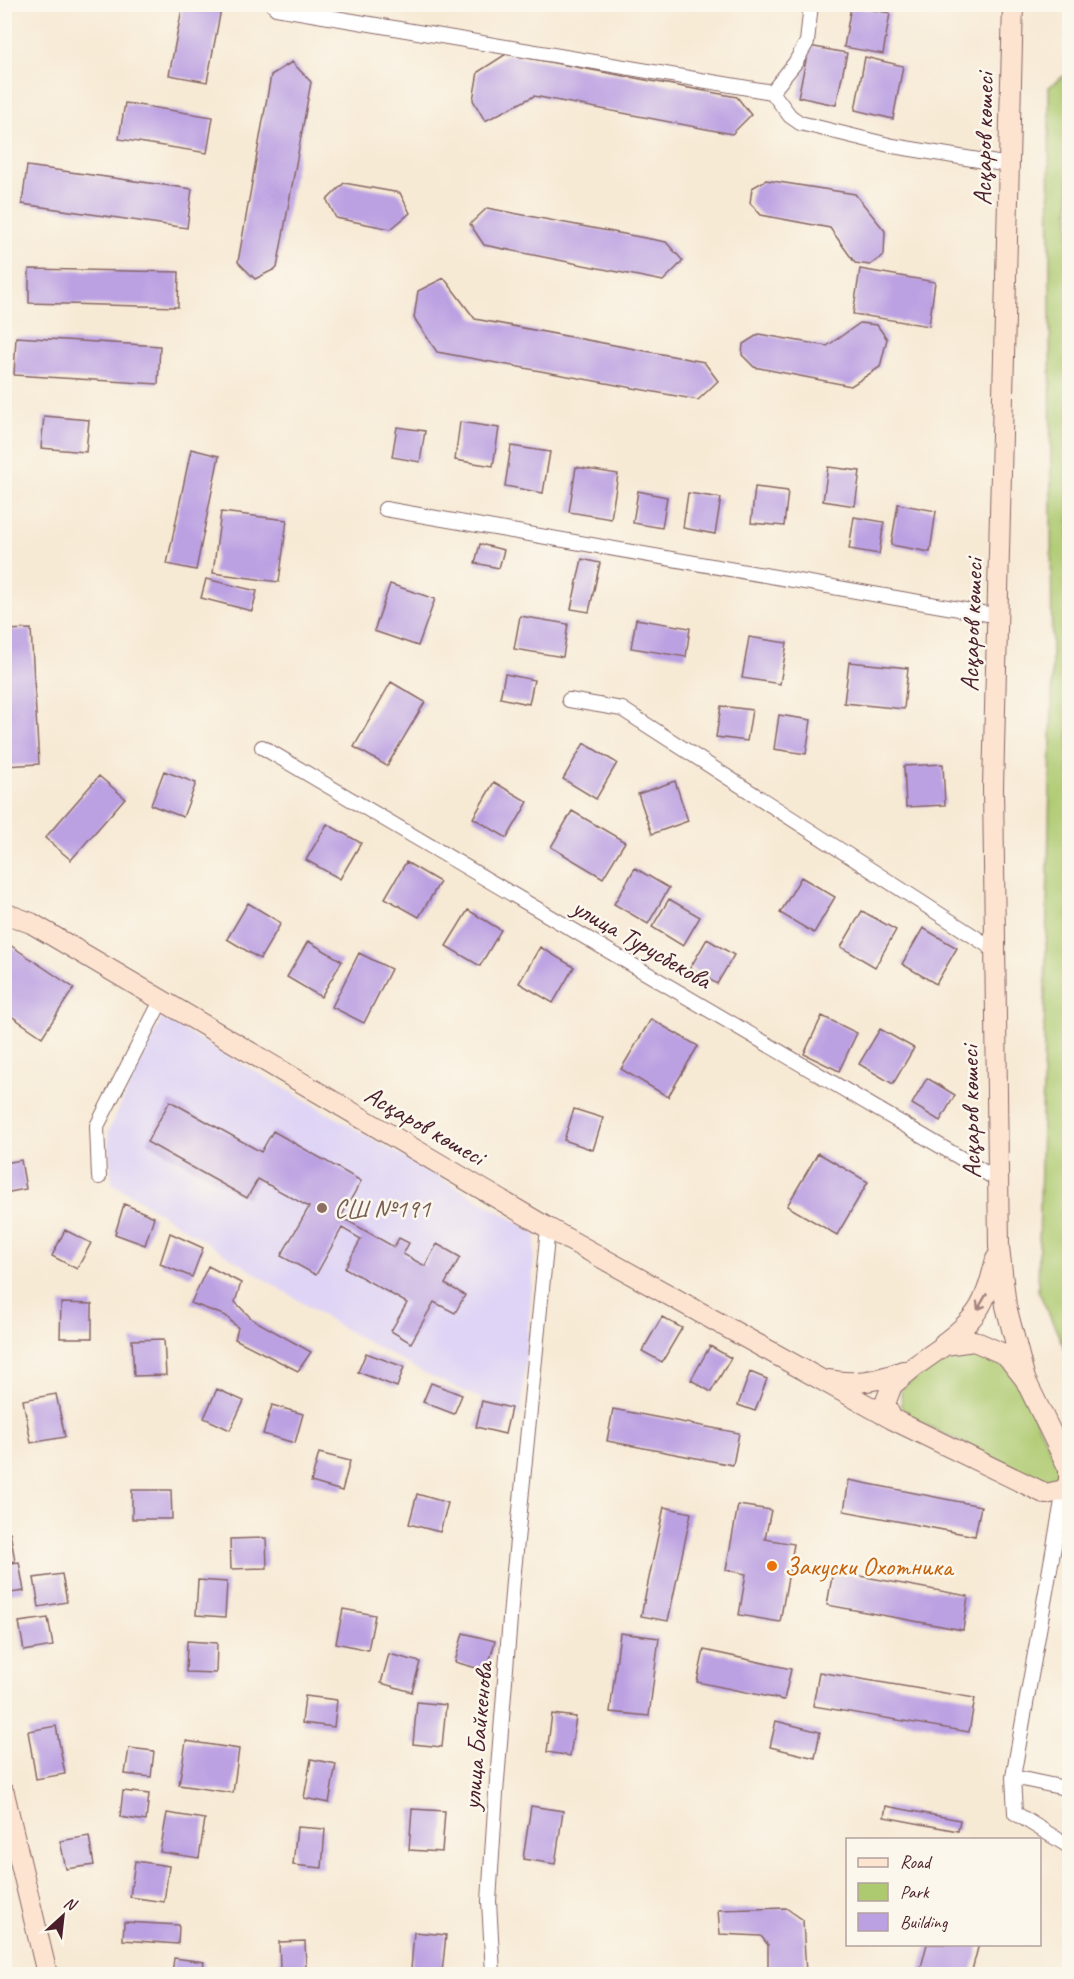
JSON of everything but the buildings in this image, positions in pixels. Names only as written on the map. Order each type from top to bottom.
[{"type":"street","points":[[272,4],[772,92],[790,116],[800,123],[893,146],[1009,165]]},
{"type":"street","points":[[772,92],[795,63],[807,42],[811,4]]},
{"type":"street","name":"Асқаров көшесі","points":[[999,1247],[993,787],[1013,4]]},
{"type":"street","points":[[385,509],[999,616]]},
{"type":"street","points":[[569,699],[622,708],[995,950]]},
{"type":"street","name":"улица Турусбекова","points":[[262,747],[998,1180]]},
{"type":"street","name":"Асқаров көшесі","points":[[4,913],[31,923],[548,1228],[892,1419],[1046,1494],[1067,1485]]},
{"type":"street","points":[[99,1177],[98,1126],[161,1001]]},
{"type":"street","name":"улица Байкенова","points":[[493,1974],[489,1901],[521,1502],[548,1228]]},
{"type":"street","points":[[892,1419],[885,1404],[892,1384],[969,1324],[987,1295],[999,1247]]},
{"type":"street","points":[[999,1247],[1008,1315],[1025,1379],[1069,1469],[1013,1777],[1015,1813],[1070,1847]]},
{"type":"street","points":[[820,1378],[846,1383],[885,1378],[915,1366],[945,1345],[974,1341],[1006,1355],[1025,1379]]},
{"type":"street","points":[[1013,1777],[1060,1787],[1070,1785]]},
{"type":"street","points":[[4,1793],[47,1974]]},
{"type":"shaded area","name":"СШ №191","points":[[162,1018],[536,1233],[521,1417],[422,1372],[344,1329],[112,1183],[108,1132]]},
{"type":"green space","points":[[1069,72],[1069,1358],[1038,1290],[1052,700],[1049,87]]},
{"type":"green space","points":[[976,1349],[1001,1361],[1018,1384],[1059,1466],[1056,1477],[1047,1485],[902,1413],[901,1389],[948,1353]]},
{"type":"place","name":"СШ №191","points":[[322,1208]]},
{"type":"place","name":"Закуски Охотника","points":[[772,1566]]}]
